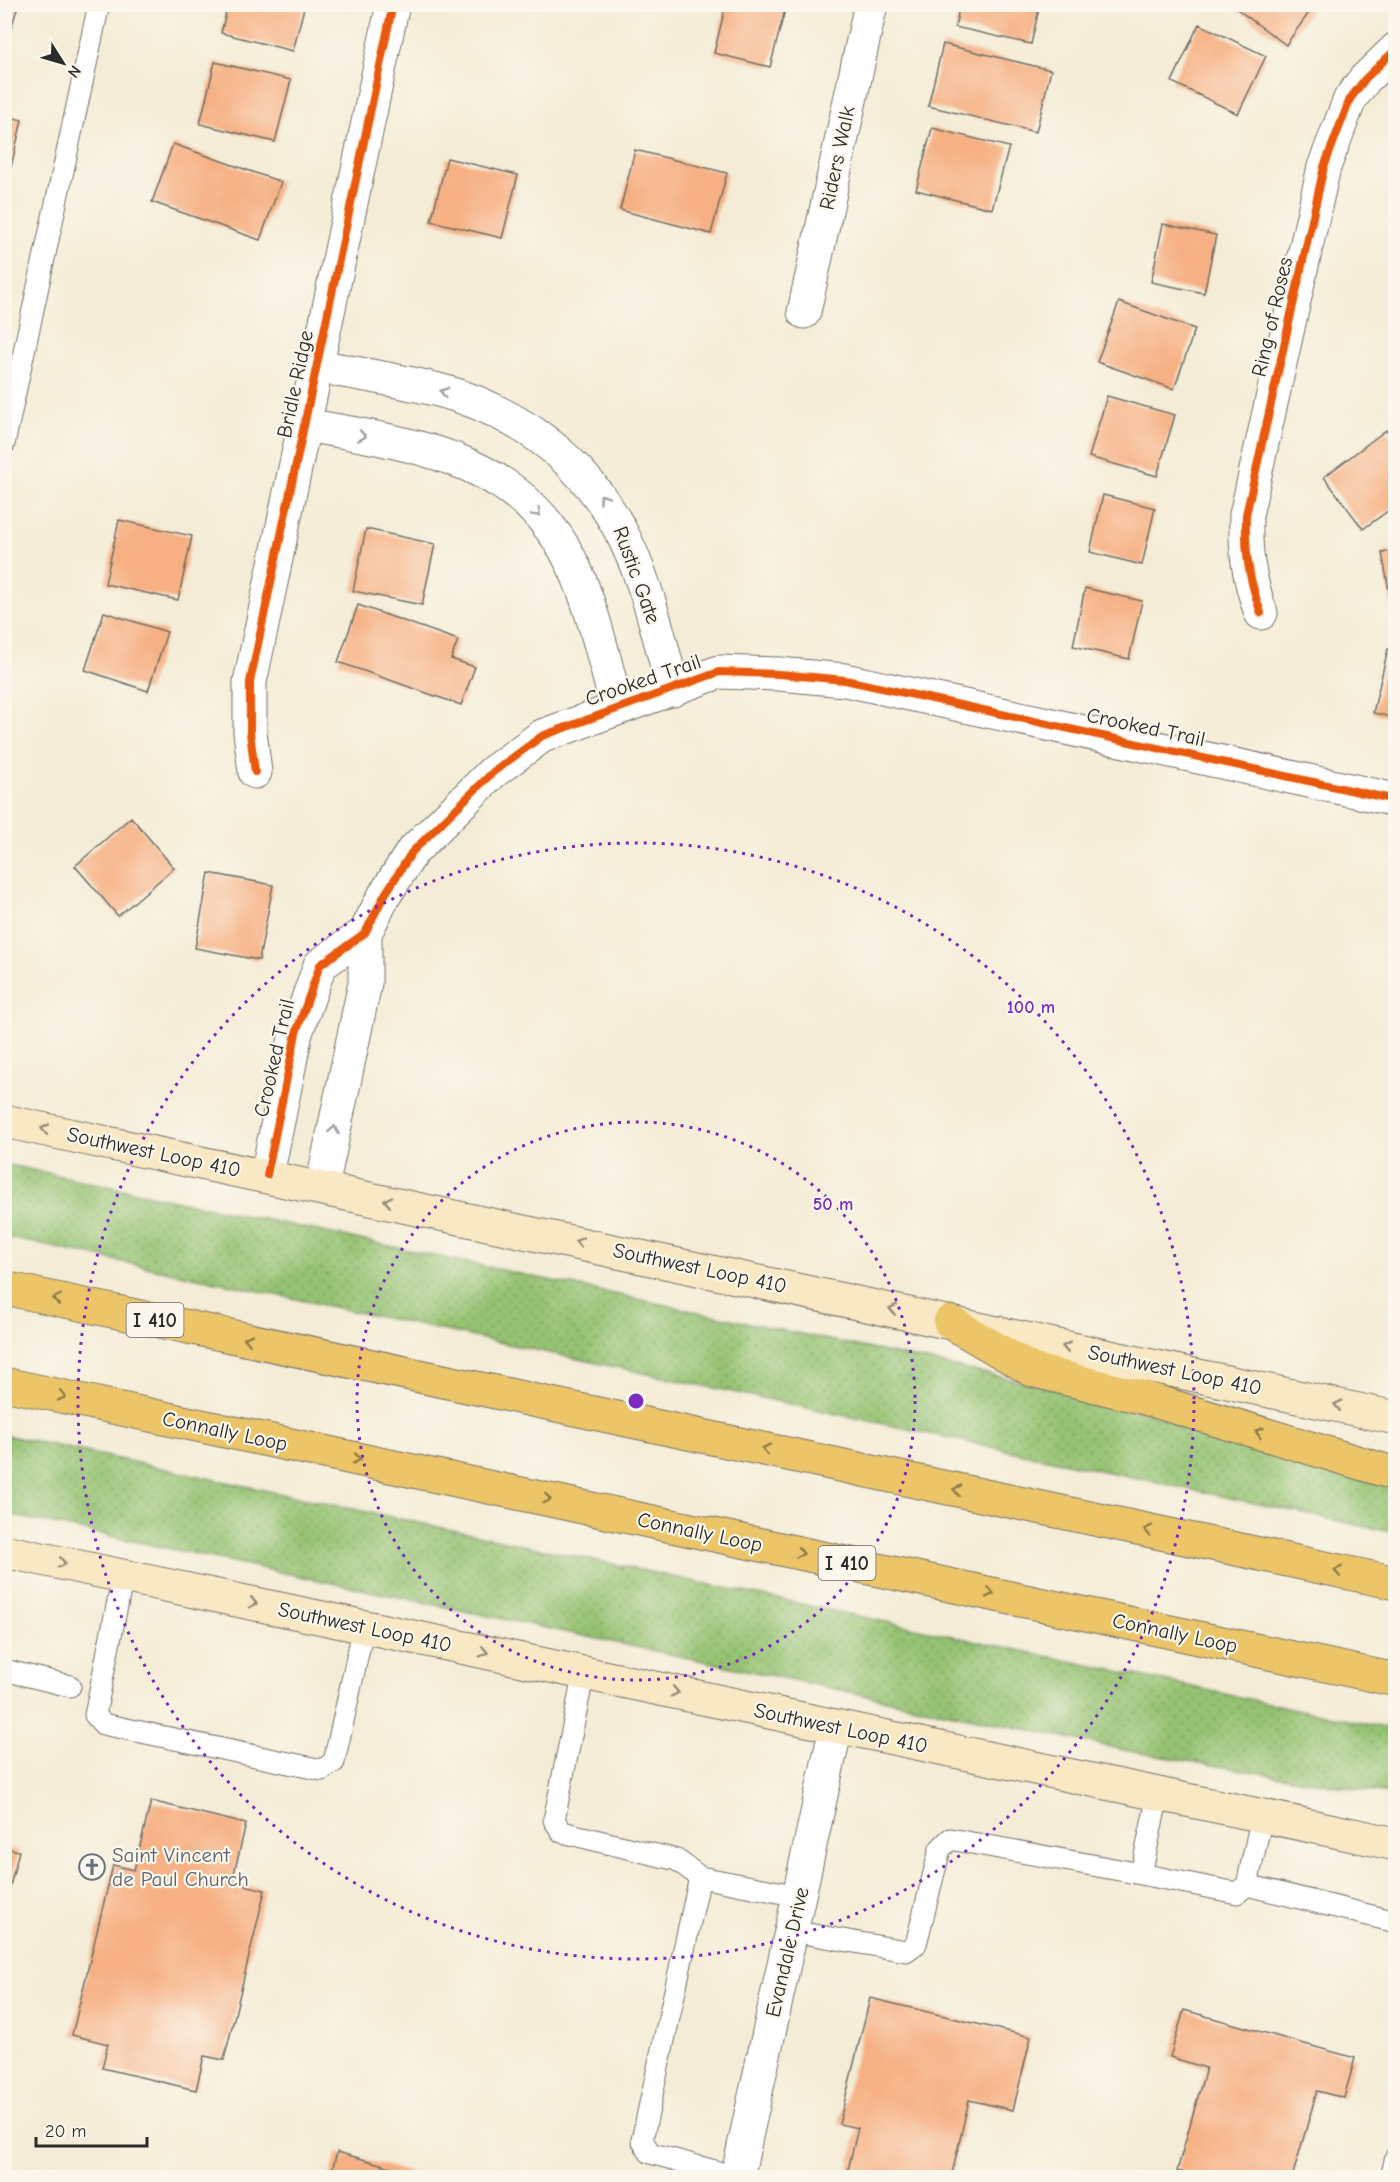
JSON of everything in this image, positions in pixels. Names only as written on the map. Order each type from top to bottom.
[{"type":"highway","name":"I 410","points":[[4,1288],[1395,1583]]},
{"type":"highway","points":[[950,1322],[1032,1370],[1148,1399],[1395,1474]]},
{"type":"highway","name":"Connally Loop","points":[[4,1384],[1395,1680]]},
{"type":"main road","name":"Southwest Loop 410","points":[[4,1121],[267,1175],[1395,1418]]},
{"type":"main road","name":"Southwest Loop 410","points":[[4,1551],[1395,1844]]},
{"type":"street","name":"Bridle Ridge","points":[[255,772],[250,732],[250,682],[393,4]]},
{"type":"street","name":"Riders Walk","points":[[804,312],[871,4]]},
{"type":"street","name":"Ring of Roses","points":[[1261,613],[1250,583],[1244,555],[1246,515],[1324,167],[1350,99],[1395,49]]},
{"type":"street","name":"Rustic Gate","points":[[316,366],[434,389],[476,402],[517,422],[573,465],[599,493],[629,544],[645,586],[673,690]]},
{"type":"street","points":[[305,425],[403,443],[441,453],[477,468],[525,502],[552,529],[575,569],[588,604],[616,707]]},
{"type":"street","name":"Crooked Trail","points":[[267,1175],[288,1064],[307,996],[320,965],[364,933],[412,852],[493,772],[542,736],[616,707],[673,690],[719,672],[779,674],[845,680],[1395,800]]},
{"type":"street","name":"Crooked Trail","points":[[322,1187],[365,983],[364,933]]},
{"type":"street","name":"Evandale Drive","points":[[737,2177],[836,1727]]},
{"type":"lane","points":[[4,444],[99,4]]},
{"type":"lane","points":[[123,1576],[95,1715],[103,1724],[276,1761],[322,1770],[333,1762],[363,1626]]},
{"type":"lane","points":[[4,1670],[70,1686]]},
{"type":"lane","points":[[584,1672],[554,1820],[562,1832],[677,1860],[700,1877],[799,1896]]},
{"type":"lane","points":[[1141,1874],[1158,1795]]},
{"type":"lane","points":[[791,1931],[906,1951],[915,1944],[940,1849],[950,1839],[1237,1893],[1247,1885],[1262,1816]]},
{"type":"lane","points":[[700,1877],[642,2140],[650,2153],[737,2177]]},
{"type":"lane","points":[[1247,1885],[1395,1922]]},
{"type":"lane","points":[[1391,2178],[1395,2157]]},
{"type":"green space","points":[[5,1164],[1016,1380],[1132,1408],[1395,1487],[1395,1533],[5,1237]]},
{"type":"green space","points":[[5,1435],[1395,1730],[1395,1795],[1134,1752],[5,1514]]},
{"type":"building","points":[[228,4],[305,4],[293,51],[221,33]]},
{"type":"building","points":[[726,4],[762,4],[785,10],[770,67],[714,53]]},
{"type":"building","points":[[960,4],[1040,4],[1031,44],[955,27]]},
{"type":"building","points":[[1230,4],[1315,4],[1286,45]]},
{"type":"building","points":[[4,5],[17,9],[5,48],[4,48]]},
{"type":"building","points":[[1199,24],[1266,56],[1238,114],[1172,82]]},
{"type":"building","points":[[943,44],[1051,70],[1036,132],[928,106]]},
{"type":"building","points":[[215,62],[291,80],[275,142],[200,124]]},
{"type":"building","points":[[4,115],[22,120],[11,167],[4,165]]},
{"type":"building","points":[[932,128],[1009,147],[992,209],[916,190]]},
{"type":"building","points":[[173,144],[281,182],[260,240],[152,202]]},
{"type":"building","points":[[635,150],[727,173],[711,234],[620,210]]},
{"type":"building","points":[[447,158],[518,175],[502,238],[431,221]]},
{"type":"building","points":[[1163,224],[1216,235],[1204,293],[1151,282]]},
{"type":"building","points":[[1119,302],[1195,329],[1174,389],[1097,362]]},
{"type":"building","points":[[1107,396],[1175,415],[1157,476],[1089,457]]},
{"type":"building","points":[[1386,430],[1396,443],[1396,505],[1363,529],[1324,477]]},
{"type":"building","points":[[1103,495],[1155,508],[1142,565],[1090,552]]},
{"type":"building","points":[[119,520],[192,536],[178,600],[105,584]]},
{"type":"building","points":[[366,529],[435,544],[422,605],[353,591]]},
{"type":"building","points":[[1396,550],[1396,611],[1393,612],[1382,553]]},
{"type":"building","points":[[1085,588],[1142,601],[1129,659],[1073,646]]},
{"type":"building","points":[[358,605],[458,640],[451,659],[475,667],[461,705],[338,662]]},
{"type":"building","points":[[104,612],[167,632],[148,691],[85,670]]},
{"type":"building","points":[[1388,649],[1396,651],[1396,718],[1373,713]]},
{"type":"building","points":[[131,817],[174,868],[118,916],[75,866]]},
{"type":"building","points":[[209,873],[273,885],[259,960],[195,948]]},
{"type":"building","points":[[151,1801],[246,1824],[232,1882],[265,1890],[224,2060],[204,2056],[196,2090],[102,2068],[108,2044],[72,2035],[113,1865],[134,1870]]},
{"type":"building","points":[[4,1848],[19,1851],[5,1906],[4,1906]]},
{"type":"building","points":[[870,1998],[1031,2037],[1013,2110],[969,2100],[951,2178],[846,2178],[858,2128],[839,2124]]},
{"type":"building","points":[[1184,2010],[1355,2058],[1344,2098],[1317,2091],[1292,2178],[1201,2178],[1177,2171],[1206,2068],[1170,2057]]},
{"type":"building","points":[[337,2152],[427,2177],[427,2178],[330,2178]]},
{"type":"cycle path","points":[[255,772],[250,732],[250,682],[393,4]]},
{"type":"cycle path","points":[[1261,613],[1248,564],[1246,515],[1324,167],[1350,99],[1365,79],[1396,49]]},
{"type":"cycle path","points":[[267,1175],[296,1033],[320,965],[365,933],[384,896],[412,852],[493,772],[542,736],[719,672],[779,674],[845,680],[1396,800]]},
{"type":"place","name":"Saint Vincent de Paul Church","points":[[92,1867]]}]
